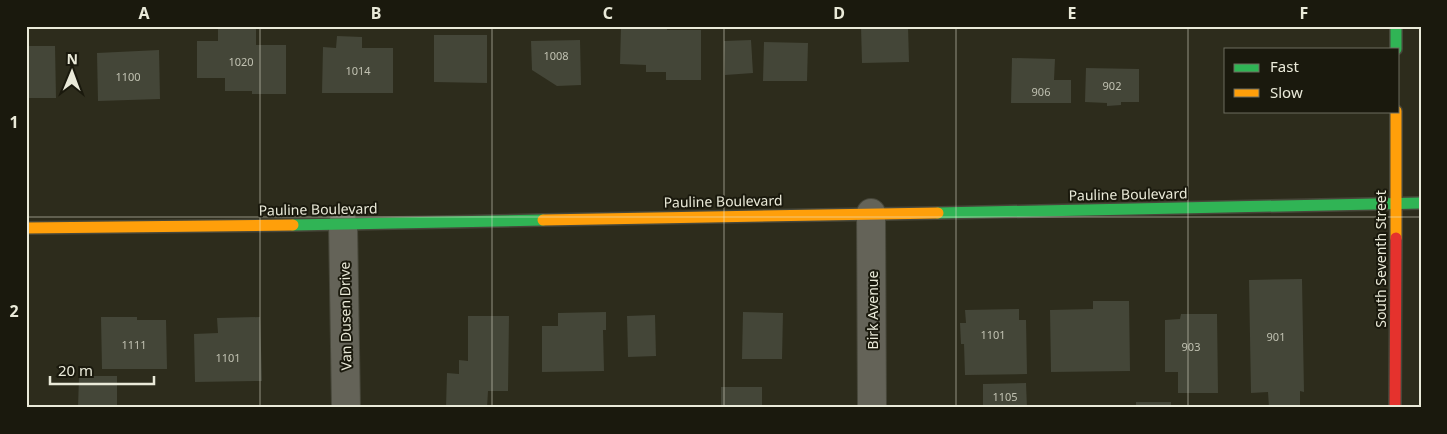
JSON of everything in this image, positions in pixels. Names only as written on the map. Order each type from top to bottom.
[{"type":"street","points":[[1396,26],[1396,48]]},
{"type":"street","name":"South Seventh Street","points":[[1395,408],[1396,112]]},
{"type":"street","name":"Pauline Boulevard","points":[[26,228],[343,224],[1421,203]]},
{"type":"street","name":"Birk Avenue","points":[[871,213],[872,408]]},
{"type":"street","name":"Van Dusen Drive","points":[[343,224],[346,408]]},
{"type":"building","points":[[218,26],[256,26],[256,45],[286,45],[286,94],[252,94],[252,91],[225,91],[225,78],[197,78],[197,41],[218,41]]},
{"type":"building","points":[[621,26],[667,26],[667,30],[701,30],[701,80],[666,80],[666,72],[646,72],[646,65],[620,64]]},
{"type":"building","points":[[861,26],[908,26],[909,62],[862,63]]},
{"type":"building","points":[[434,35],[487,35],[487,83],[434,82]]},
{"type":"building","points":[[337,36],[362,37],[362,48],[393,48],[393,93],[322,93],[323,47],[336,48]]},
{"type":"building","points":[[580,40],[581,85],[557,86],[532,70],[531,41]]},
{"type":"building","points":[[751,40],[753,73],[725,75],[724,41]]},
{"type":"building","points":[[764,42],[808,43],[807,81],[763,81]]},
{"type":"building","points":[[26,46],[55,46],[56,98],[26,98]]},
{"type":"building","points":[[159,50],[160,99],[98,101],[97,53]]},
{"type":"building","points":[[1012,58],[1055,59],[1054,80],[1071,80],[1071,103],[1011,103]]},
{"type":"building","points":[[1086,68],[1139,69],[1139,102],[1121,102],[1121,105],[1107,106],[1107,103],[1085,102]]},
{"type":"building","points":[[1302,279],[1304,392],[1300,391],[1300,406],[1306,406],[1307,408],[1269,408],[1268,392],[1251,393],[1249,280]]},
{"type":"building","points":[[1093,301],[1129,301],[1130,371],[1051,372],[1050,310],[1093,309]]},
{"type":"building","points":[[1019,309],[1019,320],[1026,320],[1027,374],[965,375],[964,344],[961,344],[960,323],[966,323],[965,310]]},
{"type":"building","points":[[606,312],[606,330],[603,330],[604,371],[542,372],[542,326],[558,326],[558,313]]},
{"type":"building","points":[[743,312],[783,313],[782,359],[742,359]]},
{"type":"building","points":[[1181,314],[1217,314],[1218,393],[1178,393],[1178,372],[1165,372],[1165,320],[1180,319]]},
{"type":"building","points":[[655,315],[656,356],[628,357],[627,316]]},
{"type":"building","points":[[468,316],[509,316],[508,391],[488,391],[487,408],[446,408],[447,373],[459,374],[459,360],[468,361]]},
{"type":"building","points":[[101,317],[137,317],[137,320],[166,320],[167,369],[102,369]]},
{"type":"building","points":[[260,317],[262,381],[195,382],[194,334],[218,333],[217,318]]},
{"type":"building","points":[[79,376],[117,376],[117,408],[78,408]]},
{"type":"building","points":[[1026,383],[1027,408],[983,408],[983,384]]},
{"type":"building","points":[[721,387],[762,387],[762,408],[721,408]]},
{"type":"building","points":[[1136,402],[1171,402],[1171,408],[1136,408]]},
{"type":"traffic: fast","points":[[1396,26],[1396,48]]},
{"type":"traffic: fast","points":[[938,213],[1421,203]]},
{"type":"traffic: fast","points":[[293,225],[543,220]]},
{"type":"traffic: slow","points":[[1396,112],[1396,238]]},
{"type":"traffic: slow","points":[[543,220],[938,213]]},
{"type":"traffic: slow","points":[[26,228],[293,225]]},
{"type":"traffic: jam","points":[[1395,408],[1396,238]]}]
